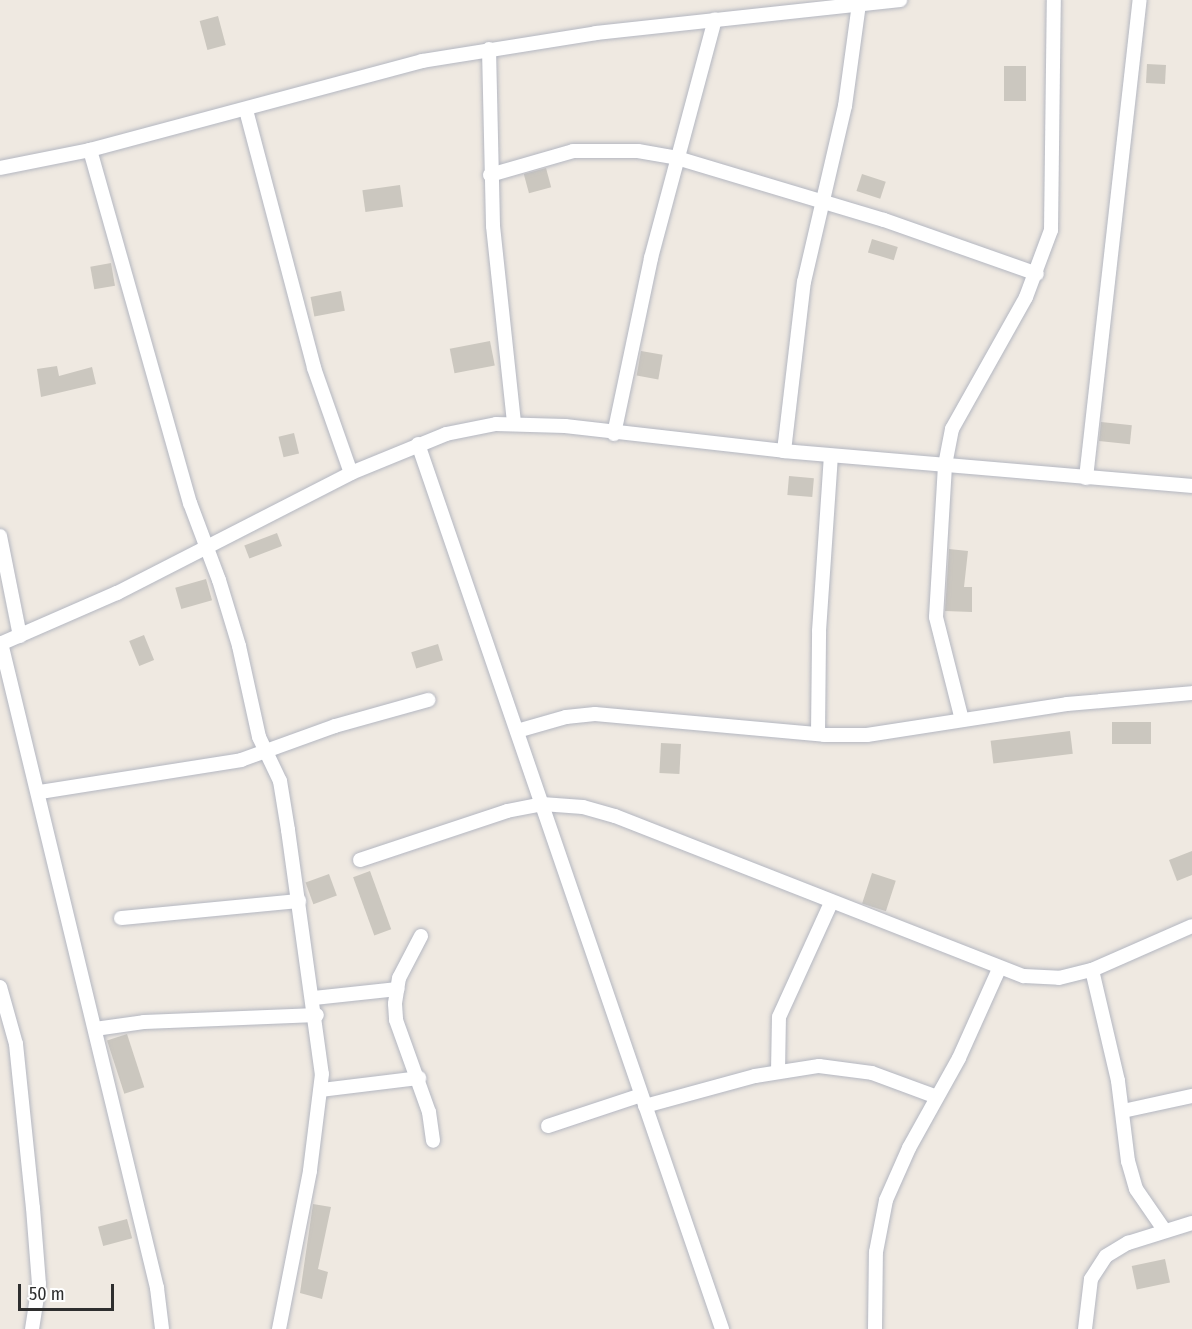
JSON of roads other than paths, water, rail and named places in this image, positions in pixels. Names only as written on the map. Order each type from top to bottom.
[{"type":"street","points":[[0,168],[90,150],[246,110],[380,72],[489,49],[716,19],[900,0]]},
{"type":"street","points":[[962,720],[936,617],[945,465],[952,429],[1037,274],[1051,230],[1054,0]]},
{"type":"street","points":[[1086,478],[1140,0]]},
{"type":"street","points":[[784,451],[804,282],[825,201],[853,62],[859,4]]},
{"type":"street","points":[[614,434],[651,258],[716,19]]},
{"type":"street","points":[[489,49],[490,175],[506,368],[514,423]]},
{"type":"street","points":[[246,110],[314,368],[351,473]]},
{"type":"street","points":[[90,150],[190,503],[239,646],[258,736],[280,781],[314,998],[321,1090],[279,1329]]},
{"type":"street","points":[[490,175],[573,151],[638,151],[677,158],[825,201],[1037,274]]},
{"type":"street","points":[[162,1329],[157,1288],[40,792],[1,643],[117,593],[351,473],[418,444],[469,428],[514,423],[831,456],[1192,486]]},
{"type":"street","points":[[418,444],[722,1329]]},
{"type":"street","points":[[818,734],[819,631],[831,456]]},
{"type":"street","points":[[0,536],[20,636]]},
{"type":"street","points":[[517,731],[566,717],[595,714],[818,734],[867,735],[1068,704],[1192,693]]},
{"type":"street","points":[[40,792],[158,776],[268,753],[335,726],[428,700]]},
{"type":"street","points":[[360,860],[507,811],[542,804],[583,807],[615,816],[999,969],[1024,976],[1059,978],[1092,970],[1192,926]]},
{"type":"street","points":[[121,918],[299,901]]},
{"type":"street","points":[[778,1072],[779,1017],[831,903]]},
{"type":"street","points":[[421,936],[398,989],[396,1020],[419,1078],[433,1141]]},
{"type":"street","points":[[875,1329],[876,1252],[881,1215],[909,1148],[937,1097],[999,969]]},
{"type":"street","points":[[1092,970],[1123,1111],[1128,1161],[1136,1189],[1165,1231]]},
{"type":"street","points":[[0,987],[16,1044],[34,1228],[39,1284],[32,1329]]},
{"type":"street","points":[[314,998],[398,989]]},
{"type":"street","points":[[95,1029],[144,1022],[316,1015]]},
{"type":"street","points":[[548,1126],[643,1101],[778,1072],[819,1066],[847,1068],[937,1097]]},
{"type":"street","points":[[321,1090],[419,1078]]},
{"type":"street","points":[[1123,1111],[1192,1096]]},
{"type":"street","points":[[1085,1329],[1091,1279],[1106,1256],[1128,1243],[1192,1222]]}]
